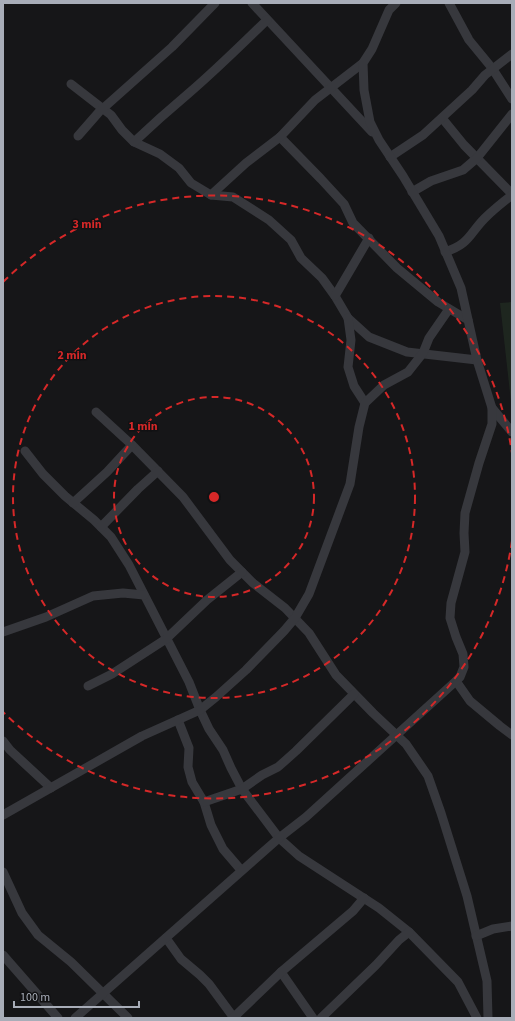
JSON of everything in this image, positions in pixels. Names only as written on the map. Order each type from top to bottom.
[{"type":"street","points":[[78,136],[103,108],[172,47],[215,3]]},
{"type":"street","points":[[252,3],[379,140]]},
{"type":"street","points":[[211,196],[246,164],[280,137],[316,100],[363,63],[372,49],[389,10],[396,3]]},
{"type":"street","points":[[449,3],[469,40],[492,68],[512,99]]},
{"type":"street","points":[[134,142],[163,114],[235,52],[267,20]]},
{"type":"street","points":[[390,157],[423,135],[472,90],[485,74],[512,54]]},
{"type":"street","points":[[75,1018],[104,994],[241,870],[306,817],[460,678],[464,667],[464,654],[456,637],[450,618],[451,603],[465,552],[465,513],[478,463],[492,424],[492,408],[477,360],[461,288],[446,252],[439,236],[379,140],[370,122],[364,90],[363,63]]},
{"type":"street","points":[[71,84],[111,115],[122,130],[134,142],[160,154],[179,168],[191,183],[211,196],[233,197],[269,220],[291,240],[301,258],[322,278],[348,318],[369,337],[407,352],[477,360]]},
{"type":"street","points":[[412,192],[431,182],[463,170],[477,158],[512,114]]},
{"type":"street","points":[[442,118],[464,145],[512,195],[484,218],[468,240],[455,249],[446,252]]},
{"type":"street","points":[[280,137],[344,204],[353,223],[397,268],[438,302],[468,320]]},
{"type":"street","points":[[335,296],[369,238]]},
{"type":"street","points":[[3,816],[142,736],[200,710],[246,670],[284,631],[295,618],[309,594],[350,484],[359,427],[365,403],[384,385],[408,372],[423,353],[429,338],[449,309]]},
{"type":"street","points":[[348,318],[351,340],[348,367],[354,386],[365,403]]},
{"type":"street","points":[[492,408],[512,432]]},
{"type":"street","points":[[96,412],[132,445],[183,497],[230,560],[295,618],[308,633],[336,675],[406,744],[428,776],[467,896],[487,981],[488,1018]]},
{"type":"street","points":[[73,503],[107,472],[132,445]]},
{"type":"street","points":[[25,451],[43,474],[111,537],[129,565],[189,682],[209,729],[223,750],[242,789],[279,838],[299,856],[379,908],[409,932],[458,982],[477,1018]]},
{"type":"street","points":[[101,527],[158,471]]},
{"type":"street","points":[[88,686],[112,674],[166,639],[207,600],[242,572]]},
{"type":"street","points":[[3,632],[46,617],[93,596],[124,593],[144,595]]},
{"type":"street","points":[[456,681],[470,701],[512,735]]},
{"type":"street","points":[[204,802],[242,789],[262,775],[278,767],[354,694]]},
{"type":"street","points":[[178,720],[189,748],[188,767],[192,782],[204,802],[211,825],[223,849],[241,870]]},
{"type":"street","points":[[3,742],[51,788]]},
{"type":"street","points":[[3,872],[22,913],[38,935],[71,962],[128,1018]]},
{"type":"street","points":[[166,938],[181,959],[209,984],[233,1018],[281,972],[353,911],[364,898]]},
{"type":"street","points":[[476,936],[493,929],[512,926]]},
{"type":"street","points":[[321,1018],[399,940],[409,932]]},
{"type":"street","points":[[3,955],[58,1018]]},
{"type":"street","points":[[281,972],[313,1018]]},
{"type":"shaded area","points":[[512,302],[512,402],[511,402],[500,303]]}]
